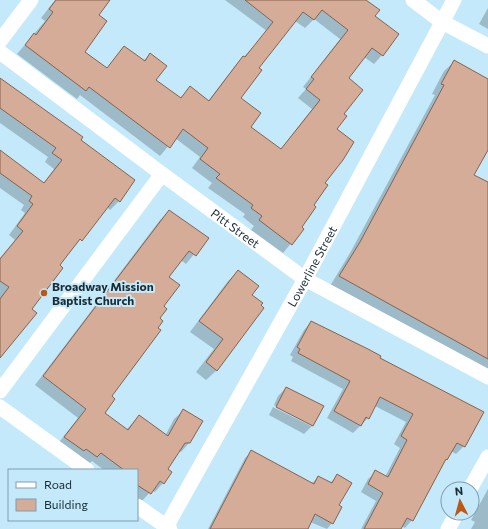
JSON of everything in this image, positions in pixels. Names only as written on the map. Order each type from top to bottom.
[{"type":"street","points":[[0,41],[31,0]]},
{"type":"street","points":[[413,0],[442,22],[488,46]]},
{"type":"street","name":"Lowerline Street","points":[[167,528],[305,278],[454,0]]},
{"type":"street","name":"Pitt Street","points":[[0,52],[162,174],[305,278],[488,377]]},
{"type":"street","points":[[0,391],[162,174]]},
{"type":"street","points":[[0,407],[86,469]]},
{"type":"street","points":[[474,481],[488,457]]},
{"type":"street","points":[[138,507],[167,528]]},
{"type":"building","points":[[56,0],[110,0],[99,15],[107,21],[85,52],[107,68],[124,46],[145,61],[150,53],[167,66],[156,80],[181,98],[190,86],[209,101],[243,56],[245,57],[273,22],[245,0],[366,0],[380,10],[375,16],[399,34],[383,56],[372,48],[349,78],[363,90],[344,114],[347,116],[337,129],[354,142],[343,160],[325,183],[328,185],[314,205],[316,207],[302,227],[304,229],[292,245],[259,220],[262,216],[251,208],[253,205],[216,178],[220,174],[200,159],[208,148],[183,129],[170,148],[89,87],[86,91],[25,45],[34,33],[36,35],[53,12],[49,9]],"holes":[[[322,10],[348,30],[311,77],[314,79],[306,89],[320,100],[281,149],[251,127],[261,113],[241,98],[262,70],[259,68],[303,12],[314,20]]]},
{"type":"building","points":[[454,60],[488,79],[488,150],[474,175],[488,182],[488,359],[339,276],[360,242],[444,85],[441,84]]},
{"type":"building","points":[[0,78],[83,137],[81,140],[135,180],[120,202],[115,198],[82,241],[80,239],[60,265],[63,268],[32,309],[37,313],[0,358],[0,299],[9,287],[0,281],[0,259],[23,231],[17,226],[33,204],[29,201],[32,196],[0,173],[0,150],[44,183],[62,160],[52,153],[56,148],[0,108]]},
{"type":"building","points":[[169,210],[209,238],[196,256],[189,251],[169,277],[180,285],[164,306],[167,309],[160,318],[163,321],[158,328],[161,330],[112,396],[115,399],[105,413],[128,430],[139,415],[168,436],[183,409],[203,421],[190,443],[185,443],[168,469],[172,472],[164,484],[160,481],[151,494],[138,486],[138,469],[123,469],[101,453],[97,457],[86,449],[84,451],[64,437],[86,409],[43,376]]},
{"type":"building","points":[[238,270],[259,286],[252,295],[263,303],[261,305],[264,308],[217,371],[206,362],[223,339],[199,321]]},
{"type":"building","points":[[311,321],[368,349],[381,356],[380,358],[484,412],[465,447],[457,443],[447,460],[446,459],[413,521],[407,518],[401,529],[364,529],[383,493],[368,484],[375,470],[388,477],[407,440],[401,436],[413,414],[380,397],[369,419],[366,417],[361,426],[334,411],[350,381],[298,353],[300,349],[297,347]]},
{"type":"building","points":[[286,387],[324,406],[313,426],[276,407]]},
{"type":"building","points":[[251,450],[314,484],[318,476],[332,483],[337,474],[352,483],[339,505],[342,507],[333,524],[315,514],[308,529],[210,529]]},
{"type":"place","name":"Broadway Mission Baptist Church","points":[[44,293]]}]
